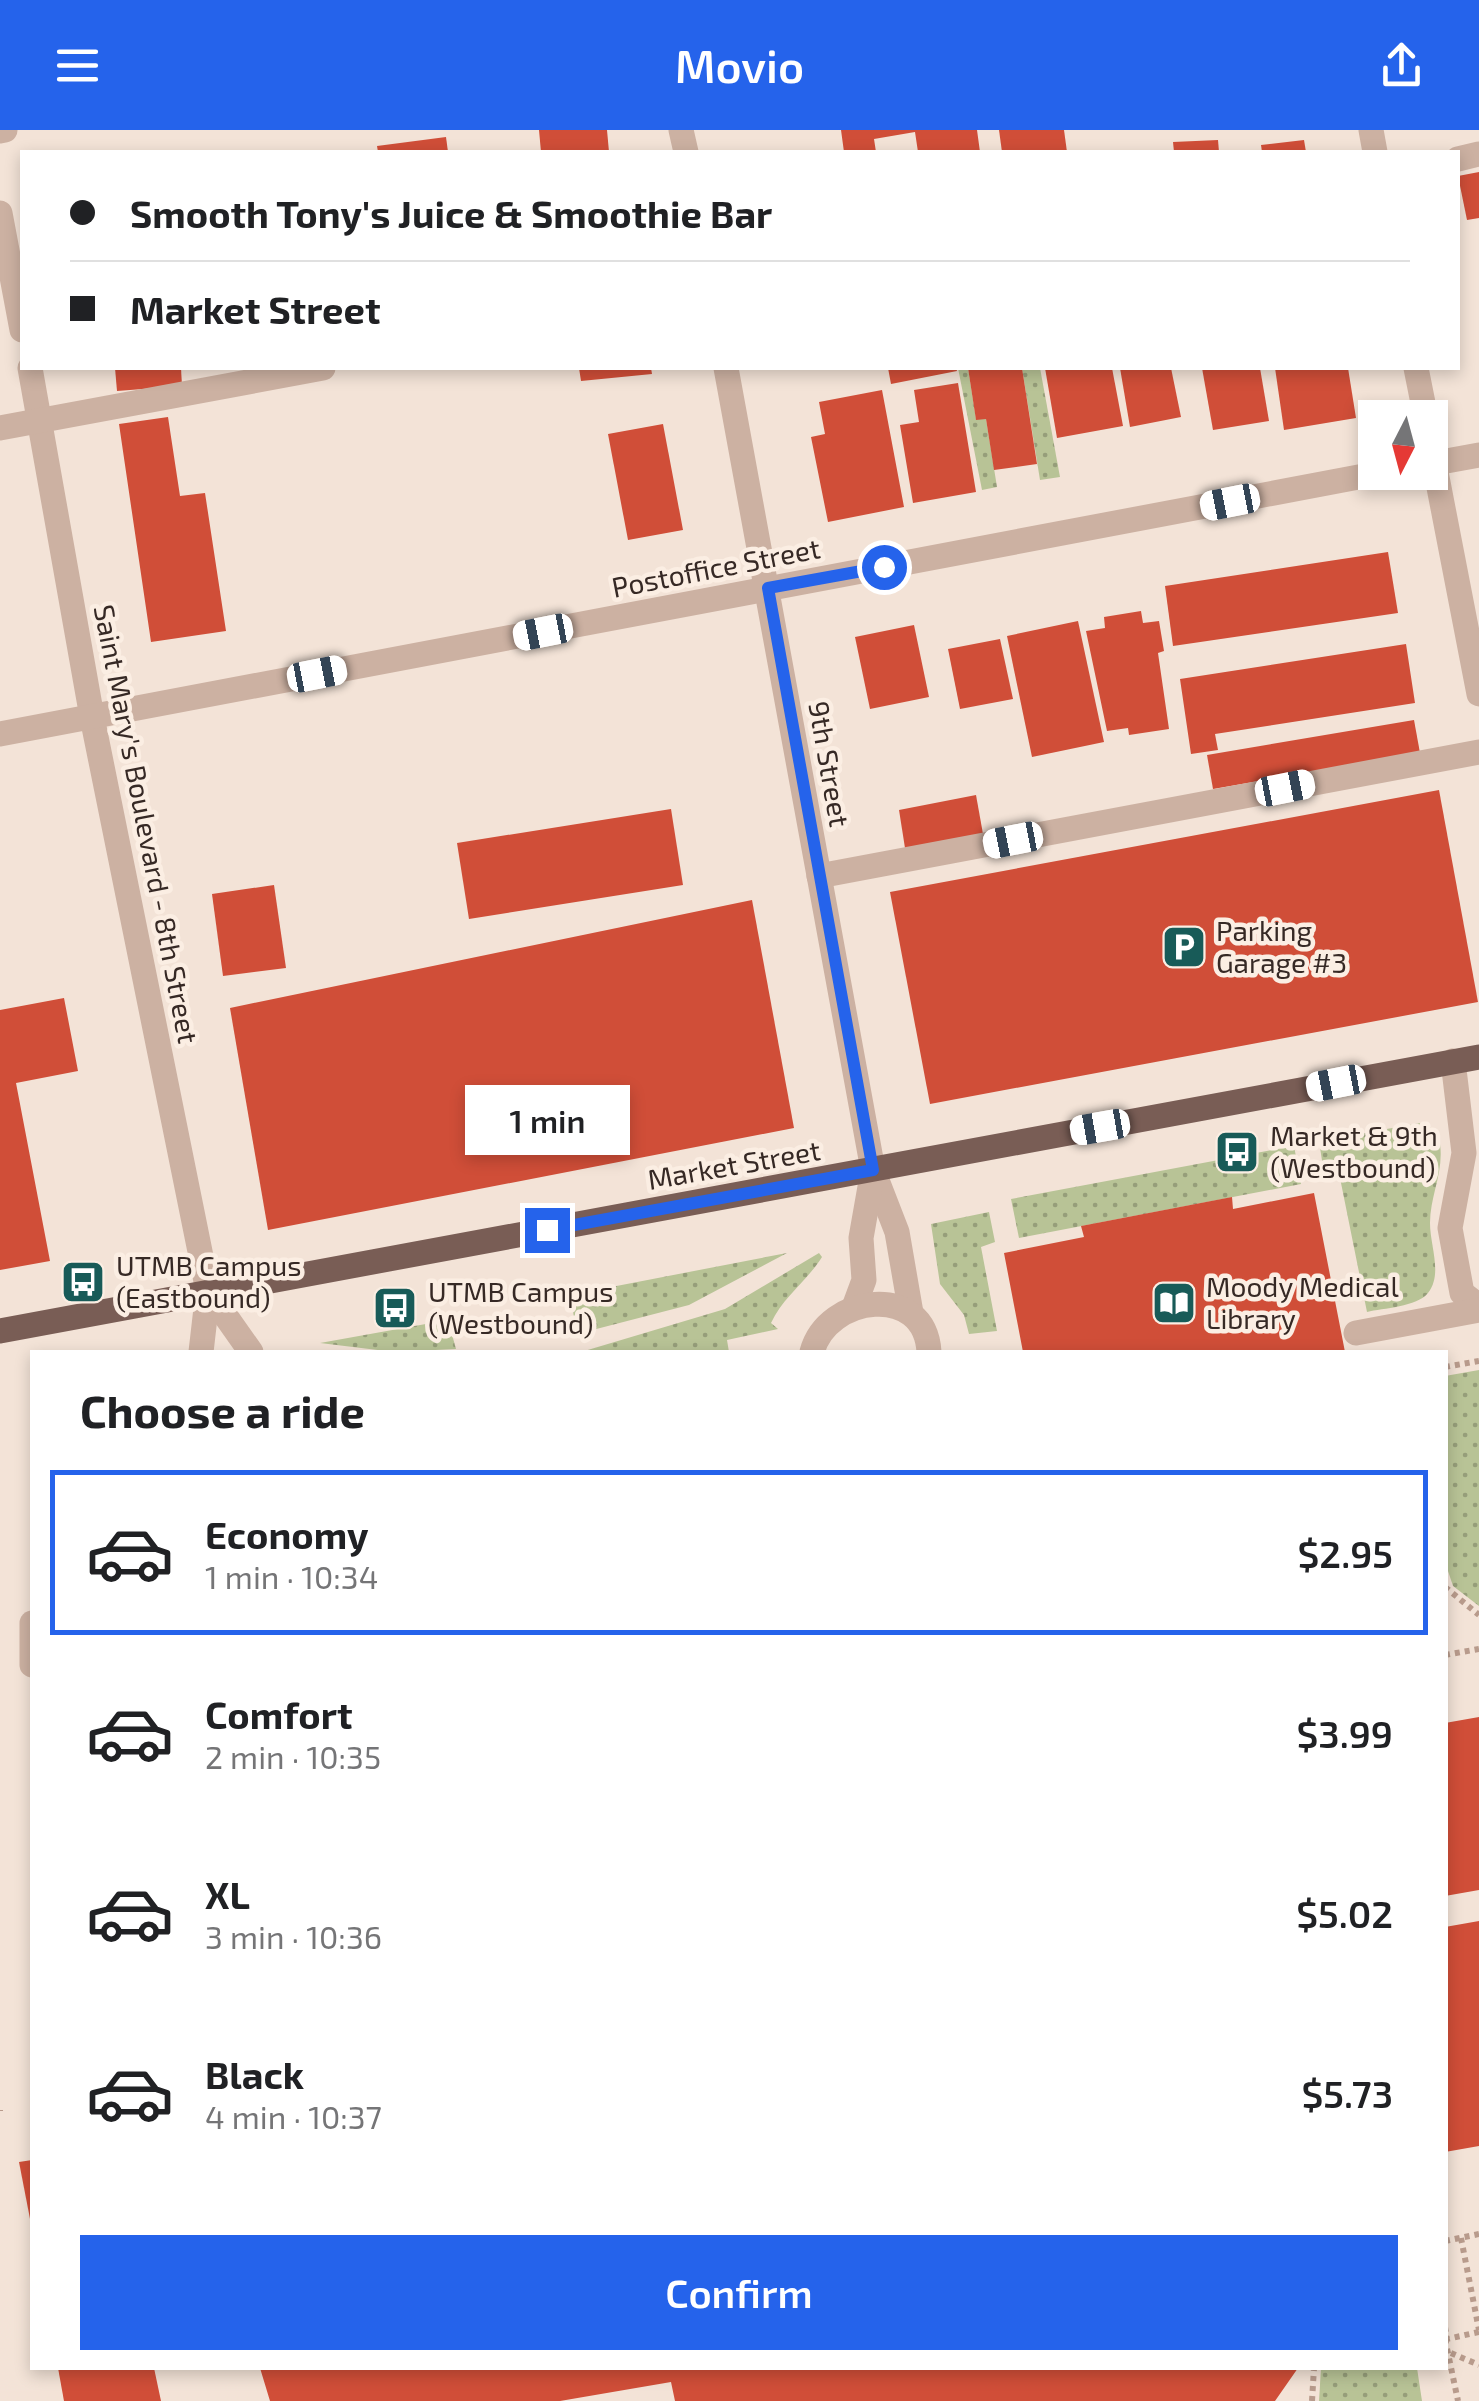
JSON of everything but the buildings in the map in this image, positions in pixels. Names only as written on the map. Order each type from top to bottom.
[{"type":"main road","name":"Market Street","points":[[0,1331],[1466,1059]]},
{"type":"street","points":[[0,213],[20,319]]},
{"type":"street","name":"Saint Mary's Boulevard - 8th Street","points":[[30,370],[92,717],[208,1291]]},
{"type":"street","points":[[0,428],[312,370]]},
{"type":"street","name":"9th Street","points":[[726,370],[873,1170],[896,1232],[911,1313],[923,1328],[928,1350]]},
{"type":"street","points":[[1416,370],[1422,400]]},
{"type":"street","points":[[1448,455],[1479,454]]},
{"type":"street","name":"Postoffice Street","points":[[0,734],[1358,477]]},
{"type":"street","points":[[1438,490],[1479,694]]},
{"type":"street","points":[[818,876],[1479,752]]},
{"type":"street","points":[[1466,1059],[1464,1153],[1450,1228],[1462,1292],[1479,1308]]},
{"type":"street","name":"9th Street","points":[[854,1307],[864,1280],[861,1238],[873,1170]]},
{"type":"street","points":[[201,1350],[208,1291]]},
{"type":"street","points":[[208,1291],[250,1350]]},
{"type":"street","points":[[813,1350],[825,1325],[854,1307],[895,1305],[911,1313]]},
{"type":"street","points":[[1356,1333],[1479,1308]]},
{"type":"path","points":[[1448,1366],[1479,1361]]},
{"type":"path","points":[[1448,1589],[1479,1615]]},
{"type":"path","points":[[1448,1654],[1479,1649]]},
{"type":"path","points":[[1448,2240],[1479,2234]]},
{"type":"path","points":[[1448,2339],[1479,2331],[1461,2238]]},
{"type":"path","points":[[1448,2346],[1458,2401]]},
{"type":"path","points":[[1450,2353],[1479,2365]]},
{"type":"path","points":[[1312,2401],[1314,2370]]},
{"type":"green space","points":[[958,370],[968,370],[976,419],[986,419],[997,487],[982,490]]},
{"type":"green space","points":[[1022,370],[1040,370],[1060,477],[1040,480]]},
{"type":"green space","points":[[1426,1122],[1436,1134],[1431,1136],[1435,1146],[1440,1144],[1441,1154],[1431,1213],[1435,1277],[1423,1298],[1367,1312],[1340,1178],[1325,1180],[1319,1141]]},
{"type":"green space","points":[[1294,1146],[1301,1184],[1019,1238],[1011,1199]]},
{"type":"green space","points":[[989,1212],[995,1242],[981,1247],[997,1331],[969,1334],[964,1315],[940,1284],[931,1224]]},
{"type":"green space","points":[[787,1253],[689,1305],[577,1334],[570,1295]]},
{"type":"green space","points":[[819,1253],[822,1257],[776,1314],[771,1323],[778,1329],[727,1340],[729,1350],[588,1350],[725,1309]]},
{"type":"green space","points":[[448,1320],[456,1349],[378,1350],[320,1343]]},
{"type":"green space","points":[[1479,1370],[1479,1606],[1453,1586],[1448,1571],[1448,1375]]},
{"type":"green space","points":[[1321,2370],[1417,2370],[1422,2401],[1319,2401]]},
{"type":"place","name":"Parking Garage #3","points":[[1184,947]]},
{"type":"place","name":"Market & 9th (Westbound)","points":[[1237,1152]]},
{"type":"place","name":"UTMB Campus (Eastbound)","points":[[83,1282]]},
{"type":"place","name":"Moody Medical Library","points":[[1174,1303]]},
{"type":"place","name":"UTMB Campus (Westbound)","points":[[395,1308]]},
{"type":"route","points":[[547,1230],[873,1170],[768,588],[884,567]]}]
